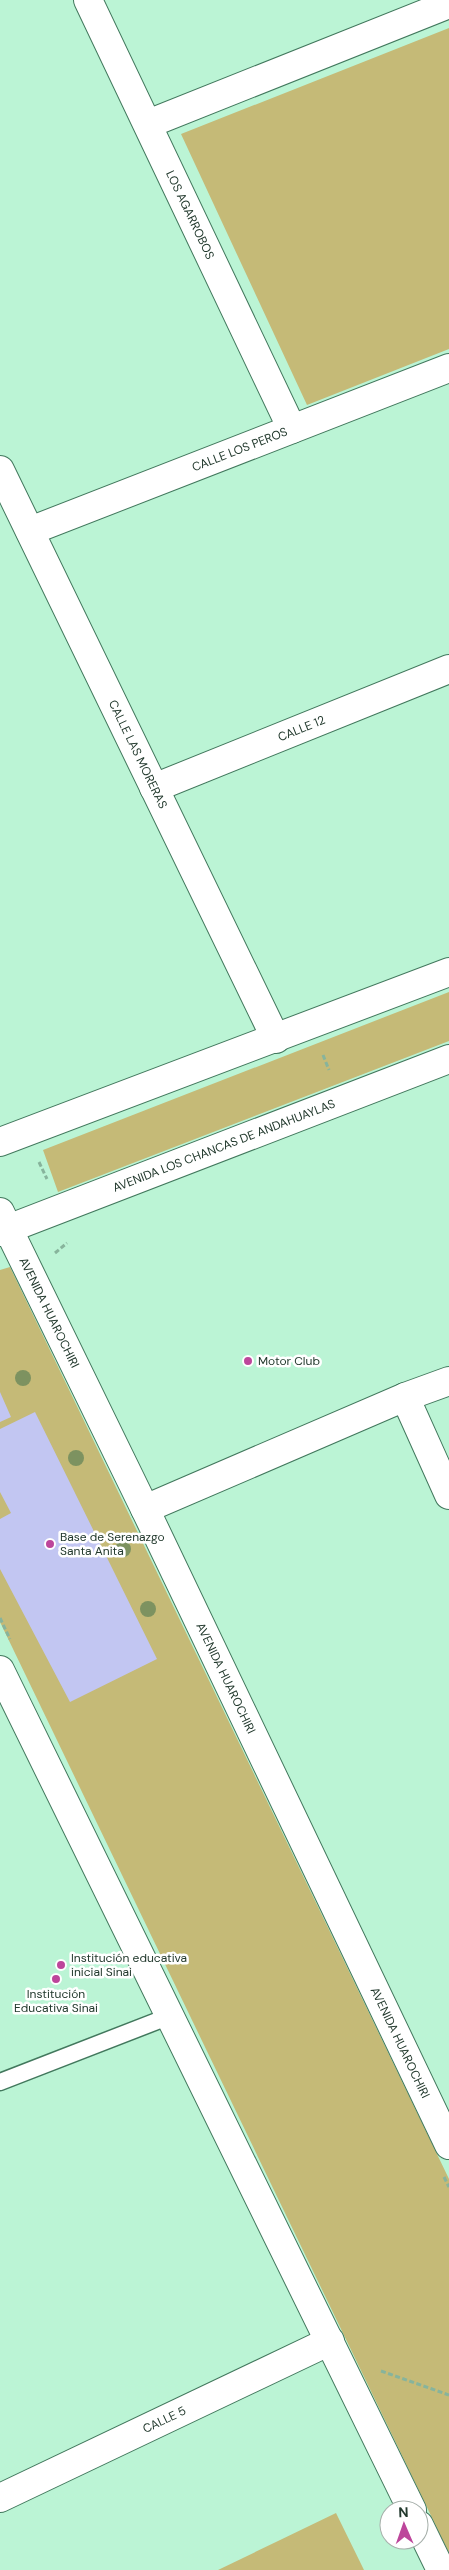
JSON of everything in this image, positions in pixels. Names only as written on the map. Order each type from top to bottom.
[{"type":"street","name":"LOS AGARROBOS","points":[[88,0],[292,429]]},
{"type":"street","points":[[148,124],[449,4]]},
{"type":"street","name":"CALLE LOS PEROS","points":[[30,531],[449,368]]},
{"type":"street","name":"CALLE LAS MORERAS","points":[[0,470],[276,1039]]},
{"type":"street","name":"CALLE 12","points":[[154,788],[449,669]]},
{"type":"street","points":[[0,1142],[449,972]]},
{"type":"street","name":"AVENIDA LOS CHANCAS DE ANDAHUAYLAS","points":[[3,1224],[342,1101],[449,1059]]},
{"type":"street","name":"AVENIDA HUAROCHIRI","points":[[3,1224],[145,1509],[449,2145]]},
{"type":"street","points":[[145,1509],[405,1397],[449,1380]]},
{"type":"street","points":[[405,1397],[449,1495]]},
{"type":"street","points":[[0,1670],[407,2500]]},
{"type":"street","name":"CALLE 5","points":[[0,2498],[330,2341]]},
{"type":"street","points":[[429,2545],[441,2570]]},
{"type":"lane","points":[[0,2082],[170,2016]]},
{"type":"path","points":[[312,1025],[342,1101]]},
{"type":"path","points":[[35,1154],[50,1187]]},
{"type":"path","points":[[378,2370],[449,2395]]},
{"type":"shaded area","points":[[449,28],[449,349],[307,405],[181,134]]},
{"type":"shaded area","points":[[449,992],[449,1041],[58,1192],[43,1150]]},
{"type":"shaded area","points":[[10,1267],[449,2179],[449,2553],[429,2512],[429,2500],[423,2500],[0,1622],[0,1270]]},
{"type":"shaded area","points":[[336,2513],[364,2570],[218,2570]]},
{"type":"building","points":[[0,1392],[11,1417],[0,1422]]},
{"type":"building","name":"Base de Serenazgo Santa Anita","points":[[35,1412],[157,1659],[70,1702],[0,1569],[0,1519],[11,1513],[0,1492],[0,1429]]},
{"type":"place","name":"Motor Club","points":[[248,1361]]},
{"type":"place","name":"Base de Serenazgo Santa Anita","points":[[50,1544]]},
{"type":"place","name":"Institución educativa inicial Sinai","points":[[61,1965]]},
{"type":"place","name":"Institución Educativa Sinai","points":[[56,1979]]}]
